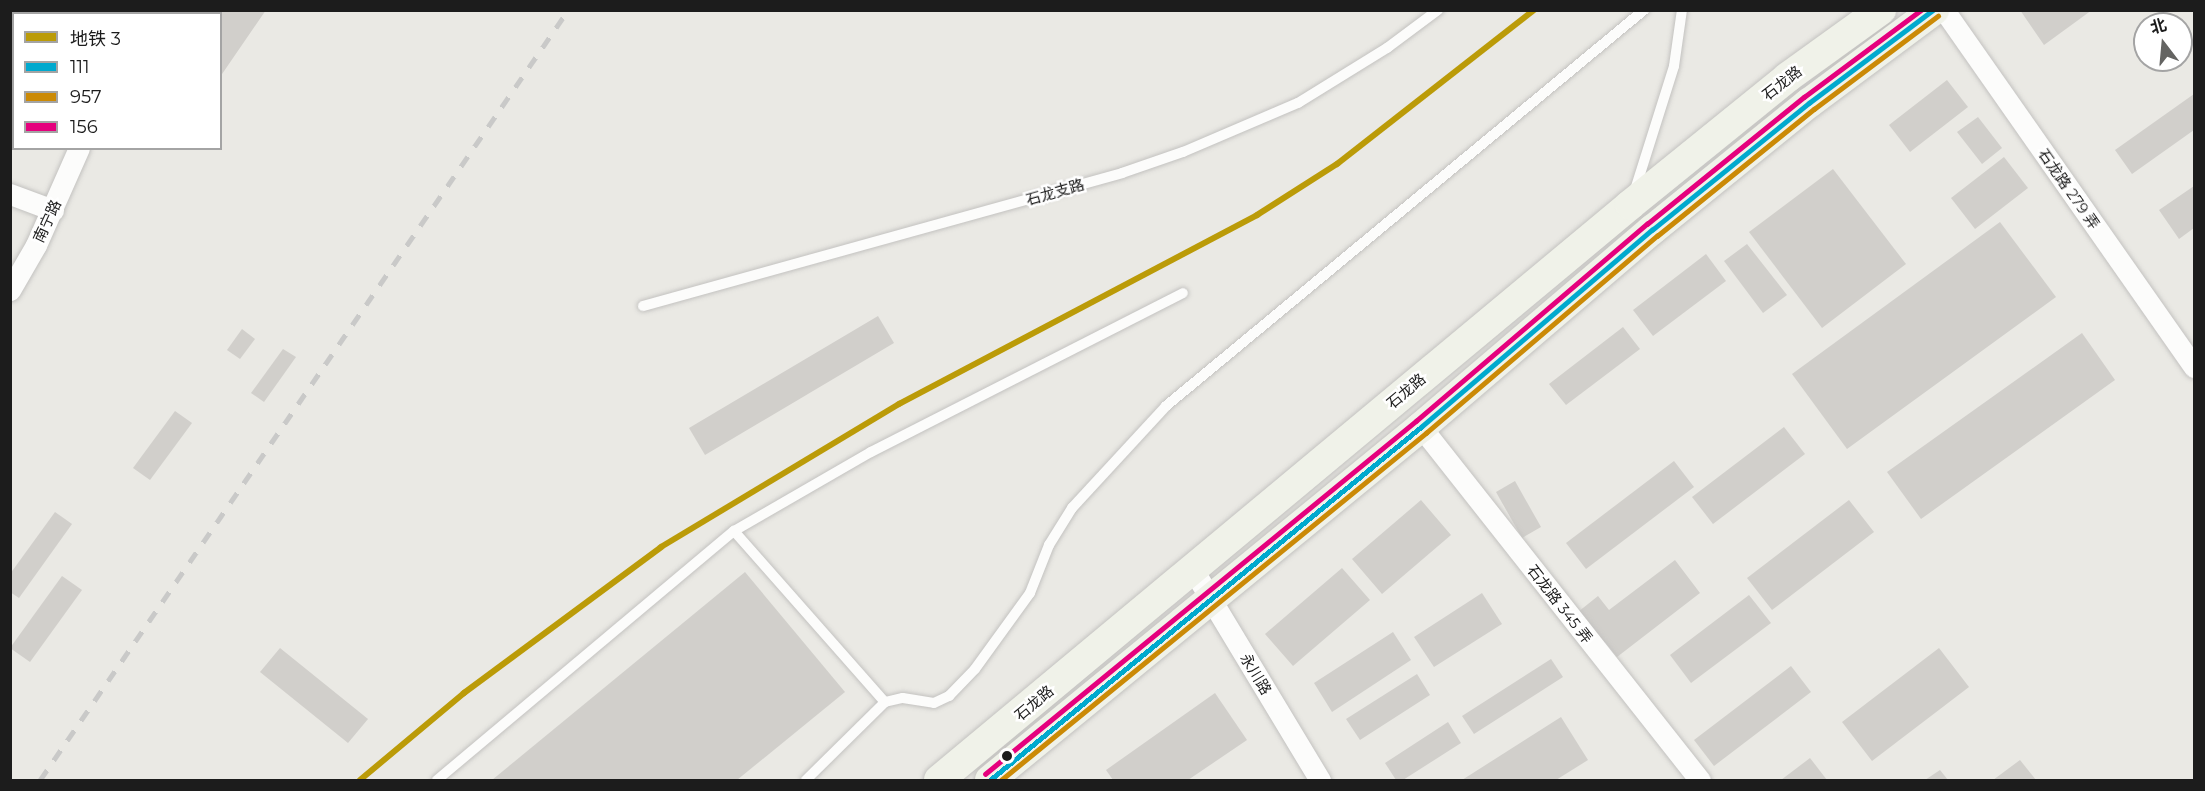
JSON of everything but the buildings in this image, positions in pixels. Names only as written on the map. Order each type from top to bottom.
[{"type":"main road","name":"石龙路","points":[[939,780],[1630,205],[1788,77],[1881,10]]},
{"type":"main road","name":"石龙路","points":[[990,780],[1421,427],[1652,230],[1809,103],[1934,10]]},
{"type":"street","name":"石龙路 279 弄","points":[[1944,10],[2194,367]]},
{"type":"street","name":"南宁路","points":[[10,290],[53,210],[78,150]]},
{"type":"street","points":[[10,194],[53,210]]},
{"type":"street","name":"石龙路 345 弄","points":[[1421,427],[1700,780]]},
{"type":"street","name":"永川路","points":[[1192,568],[1320,780]]},
{"type":"lane","name":"石龙支路","points":[[643,306],[1122,173],[1184,152],[1298,103],[1387,48],[1438,10]]},
{"type":"lane","points":[[806,780],[885,702],[903,698],[934,702],[949,696],[975,669],[1030,593],[1049,544],[1072,508],[1166,406],[1644,10]]},
{"type":"lane","points":[[1630,205],[1674,66],[1682,10]]},
{"type":"lane","points":[[437,780],[734,531],[871,452],[1183,293]]},
{"type":"lane","points":[[734,531],[885,702]]},
{"type":"railway","points":[[40,780],[568,10]]},
{"type":"metro line","name":"3","points":[[360,780],[464,693],[661,547],[899,404],[1257,215],[1337,164],[1534,10]]},
{"type":"transit line","name":"156","points":[[985,774],[1416,421],[1647,224],[1804,97],[1921,10]]},
{"type":"transit line","name":"111","points":[[990,780],[1421,427],[1652,230],[1809,103],[1933,10]]},
{"type":"transit line","name":"957","points":[[1001,780],[1426,433],[1657,236],[1814,109],[1938,16]]}]
